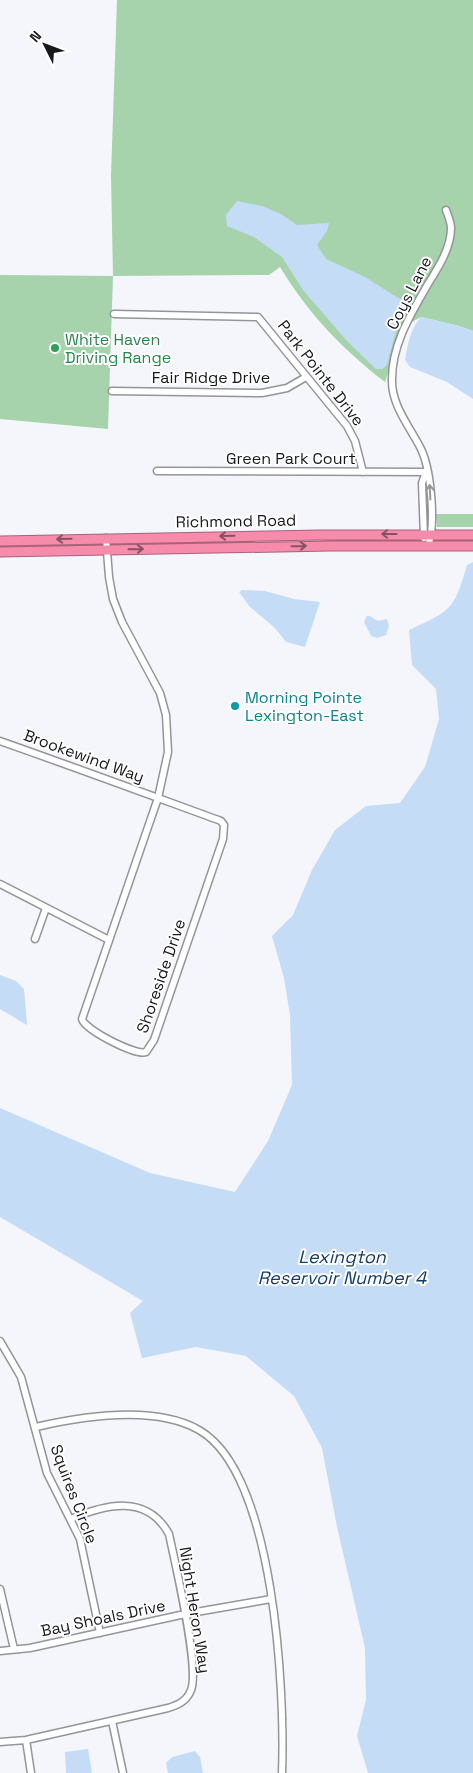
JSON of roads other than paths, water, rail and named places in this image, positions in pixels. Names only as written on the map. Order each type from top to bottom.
[{"type":"highway","name":"Richmond Road","points":[[0,541],[106,538],[473,535]]},
{"type":"highway","name":"Richmond Road","points":[[0,552],[107,549],[473,546]]},
{"type":"street","name":"Coys Lane","points":[[428,546],[430,483],[421,449],[396,401],[392,386],[392,372],[405,326],[437,269],[448,244],[451,229],[446,210]]},
{"type":"street","name":"Park Pointe Drive","points":[[114,314],[258,317],[352,436],[363,472]]},
{"type":"street","name":"Fair Ridge Drive","points":[[112,390],[262,393],[287,388],[306,377]]},
{"type":"street","name":"Green Park Court","points":[[157,471],[426,472]]},
{"type":"street","name":"Shoreside Drive","points":[[106,538],[113,599],[122,622],[153,678],[166,715],[168,752],[158,798],[82,1016],[82,1021],[92,1030],[143,1054],[150,1048],[154,1040],[225,829],[221,821],[158,798]]},
{"type":"street","name":"Brookewind Way","points":[[0,741],[158,798]]},
{"type":"street","points":[[0,884],[109,940]]},
{"type":"street","points":[[35,939],[46,908]]},
{"type":"street","name":"Squires Circle","points":[[0,1341],[21,1377],[47,1473],[80,1540],[100,1633]]},
{"type":"street","points":[[36,1428],[82,1417],[170,1418],[200,1431],[216,1443],[228,1458],[250,1504],[271,1599],[280,1667],[283,1742],[282,1773]]},
{"type":"street","name":"Night Heron Way","points":[[0,1742],[26,1740],[179,1705],[186,1699],[193,1682],[185,1614],[169,1534],[158,1518],[148,1511],[128,1506],[97,1510],[71,1519]]},
{"type":"street","points":[[0,1589],[14,1649]]},
{"type":"street","name":"Bay Shoals Drive","points":[[0,1651],[30,1648],[185,1614],[271,1599]]},
{"type":"street","points":[[112,1721],[123,1773]]},
{"type":"street","points":[[26,1740],[32,1773]]},
{"type":"water","points":[[237,201],[262,206],[281,214],[297,225],[329,223],[327,231],[317,245],[326,259],[365,277],[403,301],[406,307],[397,327],[387,365],[382,369],[376,369],[347,341],[303,290],[282,257],[254,237],[227,226],[226,215]]},
{"type":"water","points":[[421,317],[473,331],[473,399],[447,382],[410,367],[405,360],[412,332]]},
{"type":"water","name":"Lexington Reservoir Number 4","points":[[473,562],[473,1773],[368,1773],[357,1736],[366,1699],[365,1648],[337,1527],[322,1448],[294,1396],[246,1356],[196,1347],[142,1358],[130,1313],[143,1301],[0,1217],[0,1108],[150,1173],[235,1192],[268,1141],[292,1085],[290,1015],[284,978],[272,936],[293,915],[312,870],[335,830],[366,806],[400,803],[425,767],[439,719],[436,689],[412,665],[409,630],[434,618],[448,608],[458,592],[467,565]]},
{"type":"water","points":[[242,590],[265,591],[294,599],[320,602],[305,647],[286,642],[275,628],[250,607],[239,592]]},
{"type":"water","points":[[367,616],[378,621],[387,619],[389,626],[386,635],[377,638],[371,636],[364,622]]},
{"type":"water","points":[[0,975],[16,981],[24,989],[27,1025],[0,1009]]},
{"type":"water","points":[[88,1749],[92,1773],[66,1773],[65,1752]]},
{"type":"water","points":[[195,1751],[200,1757],[203,1773],[168,1773],[166,1763],[172,1757]]},
{"type":"place","name":"White Haven Driving Range","points":[[55,348]]},
{"type":"place","name":"Morning Pointe Lexington-East","points":[[235,706]]}]
